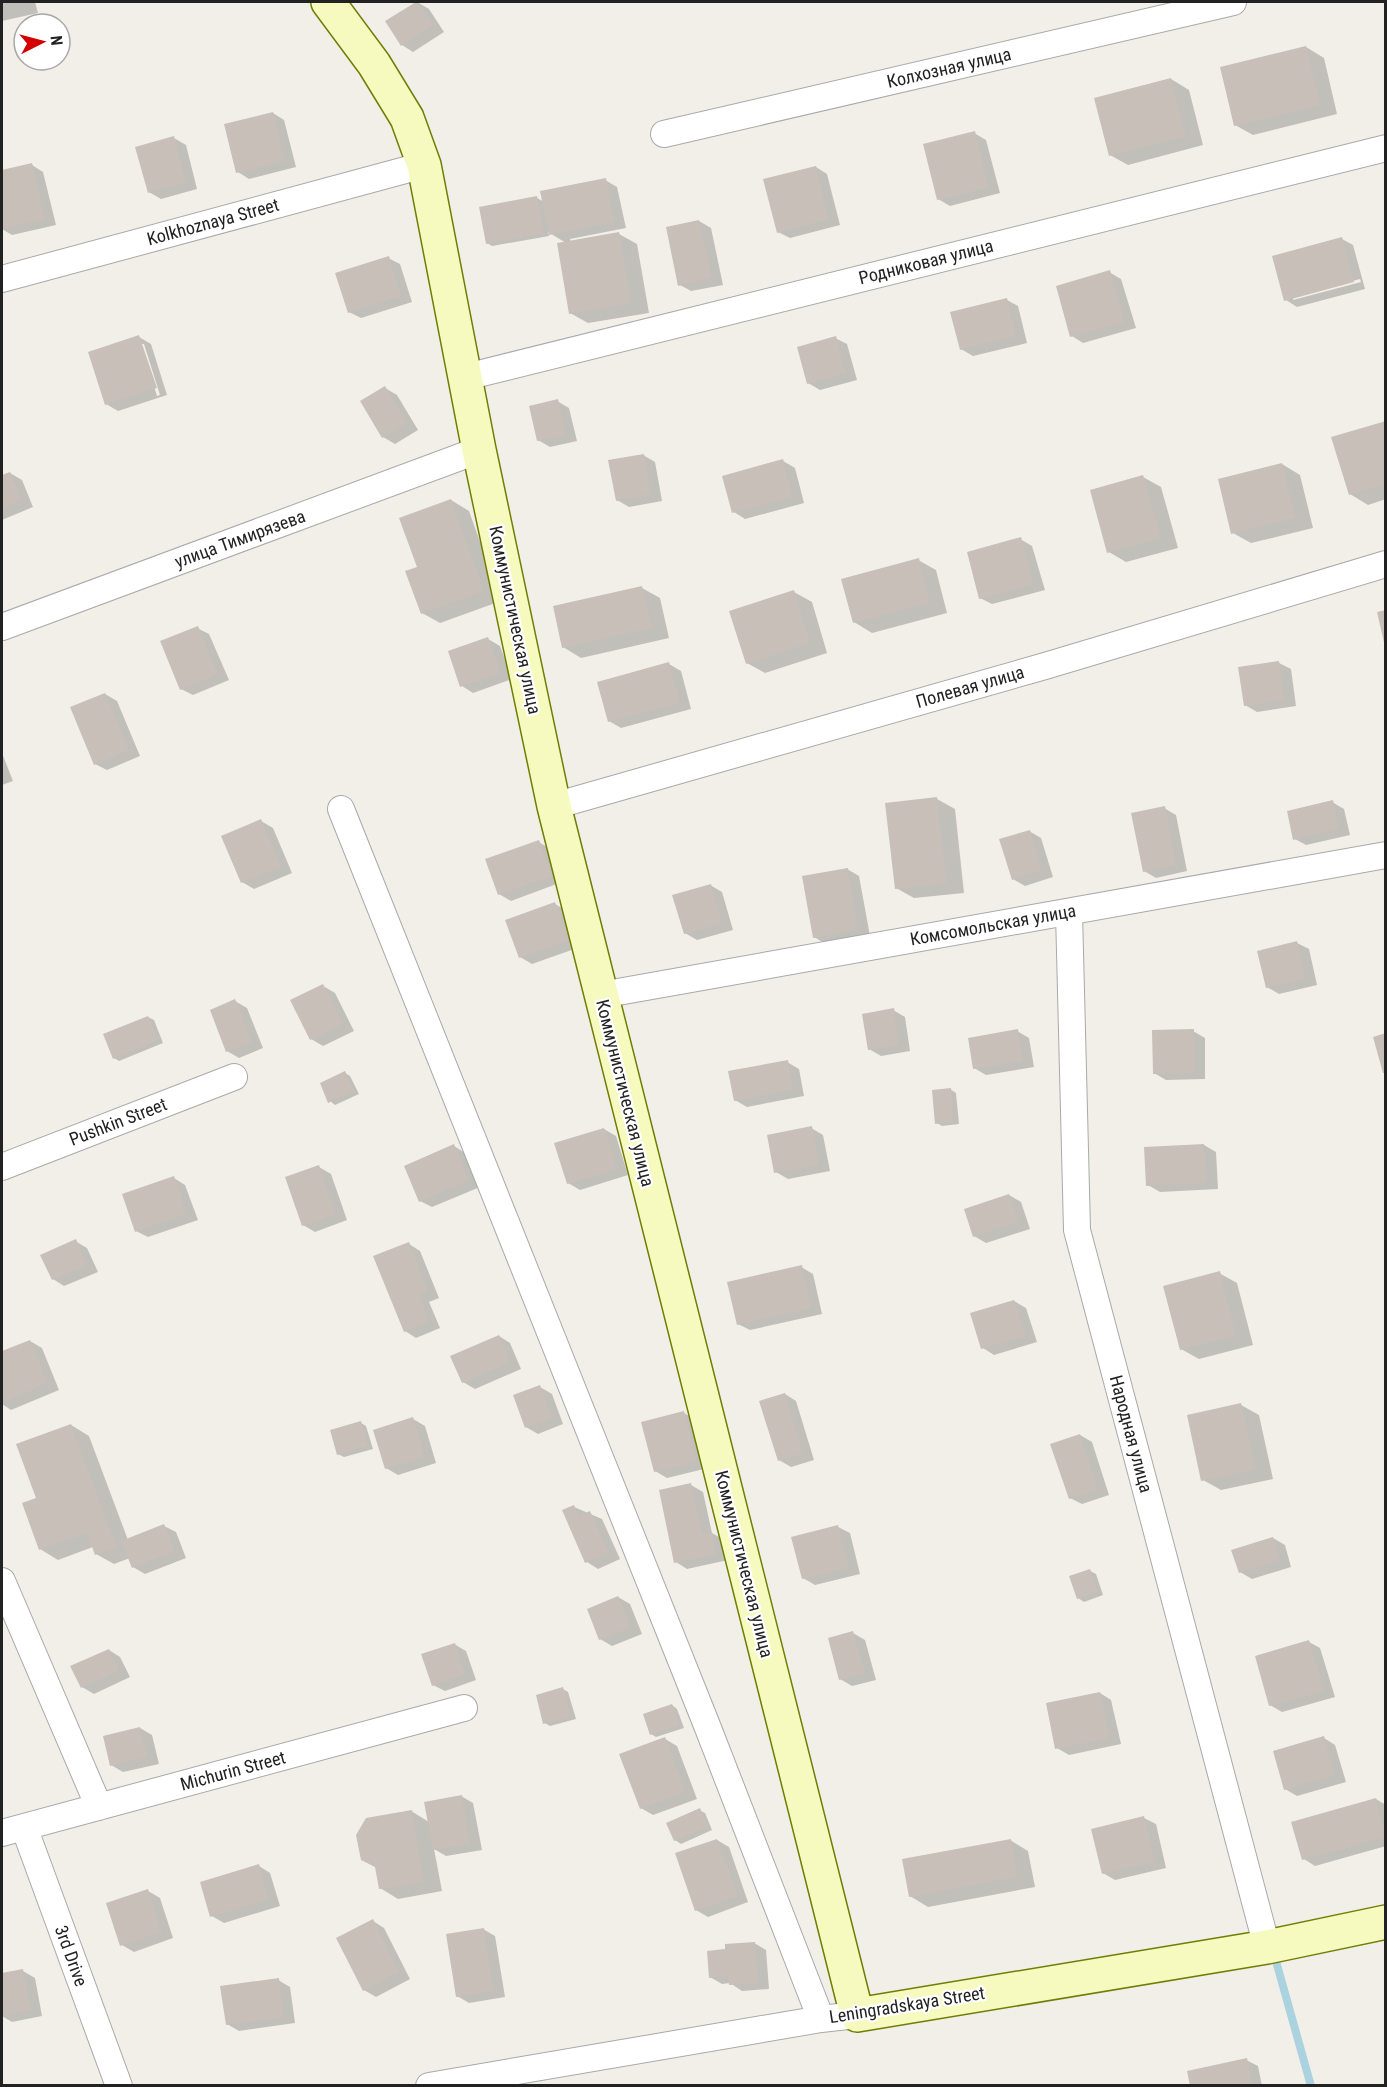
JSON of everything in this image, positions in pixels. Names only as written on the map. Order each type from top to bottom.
[{"type":"street","name":"Коммунистическая улица","points":[[328,2],[374,64],[407,118],[424,165],[479,450],[554,806],[857,2015]]},
{"type":"street","name":"Колхозная улица","points":[[664,134],[1233,2]]},
{"type":"street","name":"Родниковая улица","points":[[466,377],[1386,148]]},
{"type":"street","name":"Kolkhoznaya Street","points":[[2,279],[424,165]]},
{"type":"street","name":"улица Тимирязева","points":[[2,627],[479,450]]},
{"type":"street","name":"Полевая улица","points":[[554,806],[1045,666],[1386,564]]},
{"type":"street","points":[[341,809],[703,1716],[821,2019]]},
{"type":"street","name":"Комсомольская улица","points":[[601,996],[1386,855]]},
{"type":"street","name":"Народная улица","points":[[1070,912],[1077,1230],[1267,1947]]},
{"type":"street","name":"Pushkin Street","points":[[2,1167],[234,1077]]},
{"type":"street","points":[[2,1581],[99,1807]]},
{"type":"street","name":"Michurin Street","points":[[13,1830],[464,1708]]},
{"type":"street","name":"3rd Drive","points":[[13,1830],[119,2085]]},
{"type":"street","name":"Leningradskaya Street","points":[[429,2085],[470,2082],[821,2019],[1267,1947],[1386,1922]]},
{"type":"building","points":[[416,2],[433,25],[401,46],[385,21]]},
{"type":"building","points":[[1306,46],[1320,105],[1234,126],[1220,67]]},
{"type":"building","points":[[1171,78],[1186,136],[1109,156],[1094,98]]},
{"type":"building","points":[[273,112],[285,161],[236,173],[224,124]]},
{"type":"building","points":[[975,131],[989,187],[937,200],[923,144]]},
{"type":"building","points":[[174,136],[186,182],[148,193],[135,147]]},
{"type":"building","points":[[32,163],[45,219],[2,229],[2,170]]},
{"type":"building","points":[[816,166],[829,219],[777,233],[763,179]]},
{"type":"building","points":[[606,178],[614,222],[549,235],[540,191]]},
{"type":"building","points":[[537,196],[544,234],[486,244],[479,207]]},
{"type":"building","points":[[699,220],[712,278],[678,286],[666,227]]},
{"type":"building","points":[[619,232],[632,303],[569,314],[557,243]]},
{"type":"building","points":[[1342,237],[1354,282],[1284,301],[1272,256]]},
{"type":"building","points":[[389,256],[401,296],[348,313],[335,273]]},
{"type":"building","points":[[1110,270],[1125,322],[1070,337],[1056,286]]},
{"type":"building","points":[[1007,298],[1016,336],[960,350],[950,312]]},
{"type":"building","points":[[139,335],[157,388],[105,405],[88,352]]},
{"type":"building","points":[[836,336],[846,373],[807,384],[797,347]]},
{"type":"building","points":[[385,386],[407,423],[382,438],[360,401]]},
{"type":"building","points":[[558,399],[566,435],[537,441],[529,406]]},
{"type":"building","points":[[1386,421],[1386,484],[1349,495],[1331,437]]},
{"type":"building","points":[[644,454],[651,494],[616,501],[608,460]]},
{"type":"building","points":[[783,459],[793,497],[732,513],[722,476]]},
{"type":"building","points":[[1282,463],[1296,518],[1231,534],[1218,479]]},
{"type":"building","points":[[10,472],[22,500],[2,509],[2,475]]},
{"type":"building","points":[[1143,475],[1161,538],[1107,553],[1090,490]]},
{"type":"building","points":[[451,499],[484,591],[421,614],[405,571],[417,567],[399,518]]},
{"type":"building","points":[[1021,537],[1034,584],[979,599],[967,552]]},
{"type":"building","points":[[919,558],[930,603],[853,623],[841,579]]},
{"type":"building","points":[[642,586],[652,628],[562,648],[553,606]]},
{"type":"building","points":[[794,590],[810,643],[746,664],[729,611]]},
{"type":"building","points":[[1386,610],[1386,647],[1385,647],[1377,612]]},
{"type":"building","points":[[198,626],[218,674],[180,690],[160,641]]},
{"type":"building","points":[[488,637],[501,673],[460,687],[448,651]]},
{"type":"building","points":[[1279,661],[1285,700],[1244,706],[1238,667]]},
{"type":"building","points":[[669,662],[680,703],[608,722],[597,682]]},
{"type":"building","points":[[105,693],[129,750],[94,765],[70,707]]},
{"type":"building","points":[[937,797],[947,883],[895,889],[885,803]]},
{"type":"building","points":[[1333,800],[1339,829],[1293,840],[1287,811]]},
{"type":"building","points":[[1165,806],[1176,865],[1143,872],[1131,813]]},
{"type":"building","points":[[261,819],[281,867],[241,883],[221,836]]},
{"type":"building","points":[[1030,830],[1042,870],[1012,880],[999,839]]},
{"type":"building","points":[[539,840],[552,876],[498,895],[485,859]]},
{"type":"building","points":[[848,868],[858,930],[813,938],[802,876]]},
{"type":"building","points":[[711,884],[722,923],[684,934],[672,895]]},
{"type":"building","points":[[555,902],[569,940],[519,958],[505,920]]},
{"type":"building","points":[[1297,941],[1306,979],[1266,988],[1257,951]]},
{"type":"building","points":[[323,984],[343,1024],[310,1040],[290,1000]]},
{"type":"building","points":[[235,999],[252,1042],[226,1052],[210,1010]]},
{"type":"building","points":[[894,1008],[899,1045],[868,1050],[862,1014]]},
{"type":"building","points":[[148,1016],[158,1040],[113,1059],[103,1034]]},
{"type":"building","points":[[1018,1029],[1023,1061],[973,1069],[968,1038]]},
{"type":"building","points":[[1194,1029],[1194,1073],[1153,1074],[1152,1030]]},
{"type":"building","points":[[1386,1033],[1386,1073],[1383,1073],[1373,1037]]},
{"type":"building","points":[[788,1060],[793,1090],[734,1101],[728,1071]]},
{"type":"building","points":[[345,1071],[354,1091],[328,1103],[320,1083]]},
{"type":"building","points":[[951,1088],[954,1122],[935,1124],[932,1090]]},
{"type":"building","points":[[812,1126],[819,1165],[774,1173],[767,1135]]},
{"type":"building","points":[[604,1128],[617,1169],[567,1184],[554,1143]]},
{"type":"building","points":[[454,1144],[469,1180],[419,1202],[404,1166]]},
{"type":"building","points":[[1204,1144],[1207,1183],[1146,1186],[1144,1147]]},
{"type":"building","points":[[319,1165],[336,1214],[302,1226],[285,1177]]},
{"type":"building","points":[[174,1176],[187,1214],[135,1232],[122,1194]]},
{"type":"building","points":[[1009,1194],[1019,1222],[973,1237],[964,1209]]},
{"type":"building","points":[[76,1239],[87,1265],[52,1280],[40,1255]]},
{"type":"building","points":[[409,1242],[428,1291],[419,1295],[429,1322],[404,1332],[373,1256]]},
{"type":"building","points":[[802,1265],[811,1308],[737,1325],[727,1282]]},
{"type":"building","points":[[1220,1271],[1236,1335],[1180,1350],[1163,1286]]},
{"type":"building","points":[[1014,1300],[1026,1336],[981,1349],[970,1313]]},
{"type":"building","points":[[499,1335],[511,1362],[462,1383],[450,1356]]},
{"type":"building","points":[[30,1340],[48,1383],[2,1403],[2,1351]]},
{"type":"building","points":[[540,1385],[552,1418],[525,1428],[513,1395]]},
{"type":"building","points":[[785,1393],[803,1453],[778,1461],[759,1401]]},
{"type":"building","points":[[1241,1403],[1256,1469],[1201,1481],[1187,1415]]},
{"type":"building","points":[[684,1411],[697,1462],[654,1472],[641,1422]]},
{"type":"building","points":[[413,1417],[425,1457],[385,1469],[373,1430]]},
{"type":"building","points":[[361,1421],[368,1446],[337,1455],[330,1430]]},
{"type":"building","points":[[71,1424],[117,1547],[95,1555],[87,1533],[39,1550],[22,1503],[36,1498],[16,1444]]},
{"type":"building","points":[[1080,1434],[1098,1489],[1069,1499],[1050,1444]]},
{"type":"building","points":[[691,1483],[702,1534],[712,1532],[717,1554],[674,1563],[659,1490]]},
{"type":"building","points":[[574,1505],[579,1516],[590,1511],[609,1553],[585,1563],[562,1510]]},
{"type":"building","points":[[164,1524],[175,1551],[132,1568],[121,1541]]},
{"type":"building","points":[[838,1525],[849,1568],[802,1579],[791,1537]]},
{"type":"building","points":[[1273,1537],[1280,1560],[1239,1573],[1231,1550]]},
{"type":"building","points":[[1090,1569],[1098,1592],[1077,1599],[1069,1576]]},
{"type":"building","points":[[618,1596],[631,1627],[599,1640],[587,1609]]},
{"type":"building","points":[[853,1631],[865,1673],[839,1680],[828,1638]]},
{"type":"building","points":[[1309,1640],[1324,1691],[1269,1706],[1255,1656]]},
{"type":"building","points":[[455,1643],[465,1674],[432,1686],[421,1654]]},
{"type":"building","points":[[109,1649],[119,1671],[81,1688],[70,1666]]},
{"type":"building","points":[[563,1687],[571,1717],[543,1724],[536,1695]]},
{"type":"building","points":[[1100,1692],[1110,1738],[1055,1749],[1046,1703]]},
{"type":"building","points":[[672,1704],[679,1725],[650,1735],[643,1714]]},
{"type":"building","points":[[140,1727],[148,1757],[110,1766],[103,1736]]},
{"type":"building","points":[[1324,1736],[1335,1775],[1284,1790],[1273,1751]]},
{"type":"building","points":[[665,1737],[686,1792],[640,1809],[619,1754]]},
{"type":"building","points":[[462,1795],[470,1844],[433,1850],[424,1802]]},
{"type":"building","points":[[1376,1798],[1386,1837],[1302,1860],[1291,1822]]},
{"type":"building","points":[[700,1808],[708,1827],[674,1841],[666,1823]]},
{"type":"building","points":[[412,1810],[424,1882],[379,1889],[375,1867],[361,1860],[356,1835],[366,1818]]},
{"type":"building","points":[[1144,1816],[1155,1862],[1102,1874],[1091,1829]]},
{"type":"building","points":[[717,1839],[738,1896],[695,1911],[675,1853]]},
{"type":"building","points":[[1011,1839],[1017,1877],[909,1897],[902,1859]]},
{"type":"building","points":[[259,1864],[269,1899],[210,1917],[200,1882]]},
{"type":"building","points":[[148,1889],[162,1932],[120,1946],[106,1903]]},
{"type":"building","points":[[373,1919],[399,1972],[363,1991],[336,1938]]},
{"type":"building","points":[[484,1928],[494,1991],[456,1997],[446,1934]]},
{"type":"building","points":[[755,1942],[758,1983],[729,1985],[728,1976],[709,1978],[707,1951],[725,1949],[725,1944]]},
{"type":"building","points":[[23,1969],[31,2010],[2,2016],[2,1973]]},
{"type":"building","points":[[279,1978],[284,2017],[226,2025],[220,1986]]},
{"type":"building","points":[[1247,2058],[1253,2086],[1190,2086],[1187,2071]]},
{"type":"waterway","points":[[1274,1954],[1311,2086]]}]
